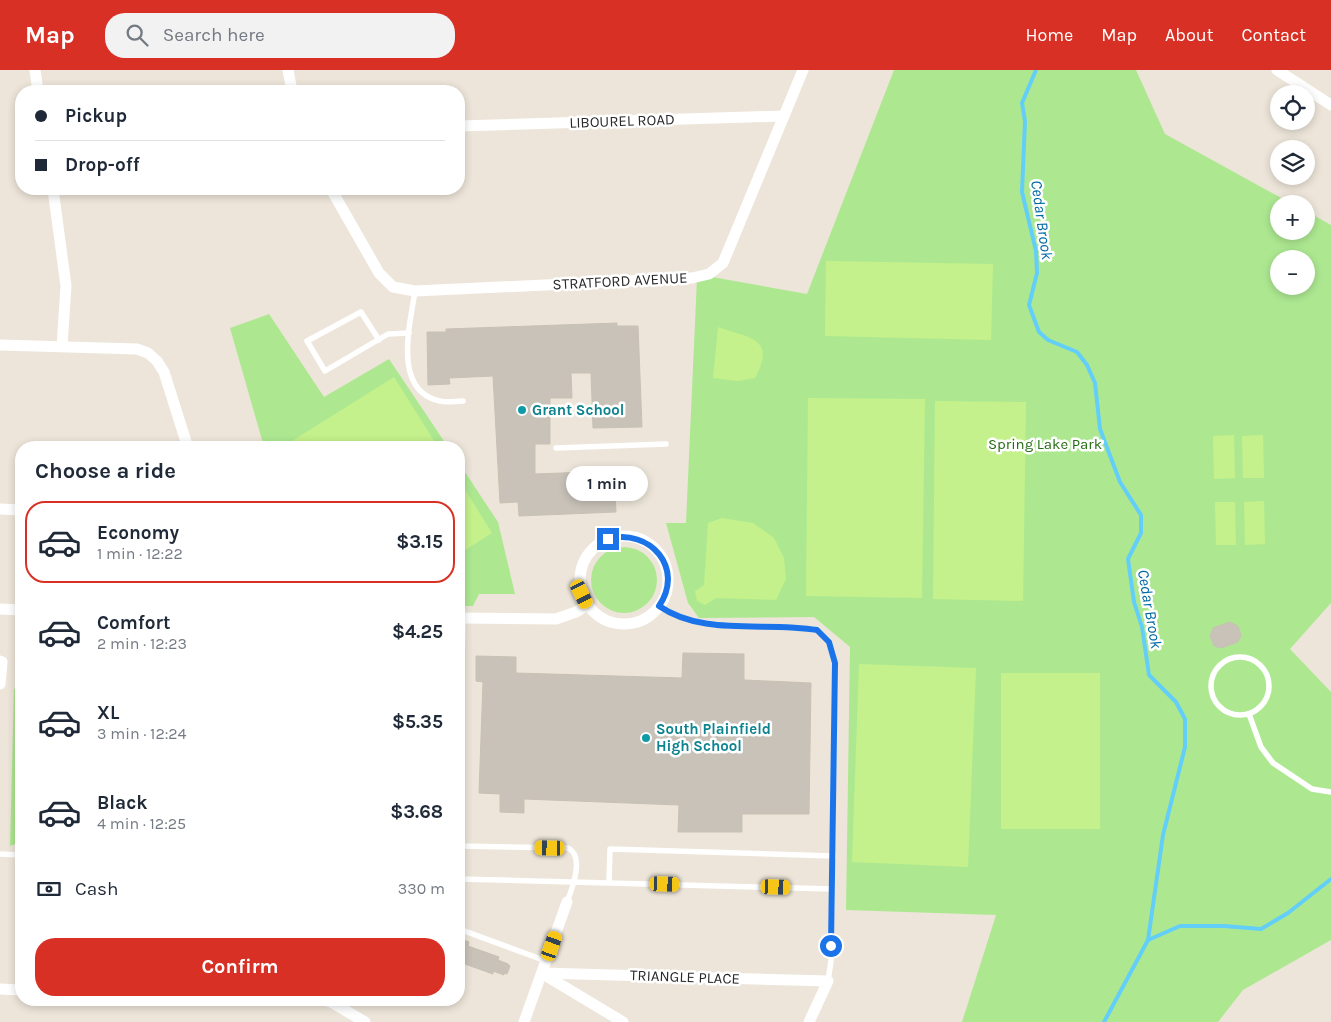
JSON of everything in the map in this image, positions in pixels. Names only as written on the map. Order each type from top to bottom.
[{"type":"street","points":[[35,70],[37,85]]},
{"type":"street","points":[[288,70],[291,85]]},
{"type":"street","name":"STRATFORD AVENUE","points":[[334,195],[379,273],[394,286],[415,291],[692,278],[709,274],[723,263],[803,70]]},
{"type":"street","points":[[1277,70],[1331,105]]},
{"type":"street","name":"LIBOUREL ROAD","points":[[465,126],[784,116]]},
{"type":"street","points":[[54,195],[66,286],[62,346]]},
{"type":"street","points":[[0,345],[128,347],[148,353],[158,361],[164,372],[186,441]]},
{"type":"street","points":[[0,509],[15,510]]},
{"type":"street","points":[[618,537],[637,538],[653,548],[661,557],[666,568],[668,581],[666,593],[659,606],[642,620],[630,624],[618,624],[595,614],[587,605],[582,594],[580,575],[586,557],[600,543],[618,537]]},
{"type":"street","points":[[465,618],[556,619],[576,612],[587,605]]},
{"type":"street","points":[[0,609],[15,610]]},
{"type":"street","points":[[0,661],[2,662],[0,684]]},
{"type":"street","points":[[524,1022],[567,902]]},
{"type":"street","points":[[542,973],[623,1022]]},
{"type":"street","name":"TRIANGLE PLACE","points":[[542,973],[828,981]]},
{"type":"street","points":[[810,1022],[828,981]]},
{"type":"street","points":[[0,989],[15,990]]},
{"type":"street","points":[[338,1006],[364,1022]]},
{"type":"lane","points":[[415,291],[409,333],[409,376],[419,391],[440,401],[463,401]]},
{"type":"lane","points":[[379,340],[361,312],[307,341],[324,371],[379,340],[388,334],[409,333]]},
{"type":"lane","points":[[556,448],[666,444]]},
{"type":"lane","points":[[659,606],[670,614],[699,624],[817,630],[829,642],[835,663],[831,962],[828,981]]},
{"type":"lane","points":[[1239,656],[1250,658],[1260,663],[1270,683],[1269,694],[1262,705],[1248,714],[1240,715],[1227,712],[1218,705],[1213,696],[1211,685],[1213,674],[1219,665],[1228,659],[1239,656]]},
{"type":"lane","points":[[1248,714],[1261,747],[1273,763],[1312,789],[1331,792]]},
{"type":"lane","points":[[465,846],[568,848],[576,856],[574,882],[567,902]]},
{"type":"lane","points":[[609,882],[610,849],[833,856]]},
{"type":"lane","points":[[0,854],[15,854]]},
{"type":"lane","points":[[465,879],[832,889]]},
{"type":"lane","points":[[465,931],[546,961]]},
{"type":"green space","name":"Spring Lake Park","points":[[894,70],[1136,70],[1165,134],[1276,195],[1270,195],[1270,240],[1315,240],[1315,216],[1331,225],[1331,603],[1290,649],[1331,692],[1331,940],[1243,990],[1218,1022],[962,1022],[996,915],[846,910],[850,647],[814,617],[699,618],[688,603],[666,523],[686,523],[697,278],[712,277],[807,294]]},
{"type":"green space","points":[[826,261],[993,264],[991,340],[825,336]]},
{"type":"green space","points":[[269,314],[324,397],[389,359],[444,441],[262,441],[230,328]]},
{"type":"green space","points":[[718,327],[748,337],[761,346],[763,354],[755,378],[738,381],[713,378]]},
{"type":"green space","points":[[394,377],[434,441],[292,441]]},
{"type":"green space","points":[[808,398],[925,399],[922,598],[806,596]]},
{"type":"green space","points":[[935,401],[1026,402],[1023,601],[933,599]]},
{"type":"green space","points":[[1234,435],[1235,478],[1214,479],[1213,436]]},
{"type":"green space","points":[[1263,435],[1264,478],[1243,478],[1242,436]]},
{"type":"green space","points":[[465,472],[498,522],[515,594],[479,594],[473,606],[465,606]]},
{"type":"green space","points":[[465,490],[492,533],[465,550]]},
{"type":"green space","points":[[1264,501],[1265,544],[1245,545],[1244,502]]},
{"type":"green space","points":[[1215,502],[1235,502],[1236,545],[1216,545]]},
{"type":"green space","points":[[722,518],[753,523],[774,538],[784,558],[786,579],[776,600],[716,598],[705,605],[697,601],[695,591],[704,585],[708,523]]},
{"type":"green space","points":[[624,547],[636,550],[647,557],[654,568],[657,580],[654,592],[647,603],[636,610],[624,613],[612,610],[601,603],[594,592],[591,580],[594,568],[601,557],[612,550]]},
{"type":"green space","points":[[859,664],[976,668],[968,867],[852,862]]},
{"type":"green space","points":[[1001,673],[1100,673],[1100,829],[1001,829]]},
{"type":"green space","points":[[14,689],[15,689],[15,844],[10,846]]},
{"type":"building","name":"Grant School","points":[[617,323],[617,326],[638,326],[642,427],[593,428],[591,373],[571,373],[572,398],[550,398],[550,444],[535,444],[535,474],[614,471],[616,512],[519,516],[518,502],[500,503],[493,376],[449,378],[450,384],[428,385],[427,332],[446,332],[446,329]]},
{"type":"building","points":[[1230,622],[1238,626],[1241,635],[1238,642],[1221,648],[1214,646],[1210,636],[1213,628]]},
{"type":"building","name":"South Plainfield High School","points":[[683,653],[744,654],[744,680],[811,683],[809,814],[742,814],[742,832],[678,832],[679,805],[524,799],[524,813],[500,812],[500,794],[479,793],[483,682],[476,681],[476,656],[516,657],[516,673],[682,678]]},
{"type":"building","points":[[465,940],[469,942],[468,946],[499,957],[498,960],[510,966],[507,974],[504,973],[504,975],[493,971],[493,974],[465,964]]},
{"type":"waterway","name":"Cedar Brook","points":[[1036,70],[1022,103],[1025,121],[1022,192],[1036,251],[1037,273],[1029,305],[1039,332],[1048,340],[1077,352],[1087,365],[1095,383],[1100,429],[1120,482],[1141,515],[1141,533],[1128,559],[1134,602],[1142,627],[1149,675],[1176,702],[1185,719],[1185,747],[1163,835],[1148,940],[1104,1022]]},
{"type":"waterway","points":[[1148,940],[1180,926],[1224,926],[1261,929],[1288,913],[1331,879]]},
{"type":"place","name":"Grant School","points":[[522,410]]},
{"type":"place","name":"South Plainfield High School","points":[[646,738]]},
{"type":"route","points":[[608,539],[627,536],[637,538],[646,542],[661,557],[666,568],[668,581],[666,593],[659,606],[670,614],[699,624],[807,628],[817,630],[829,642],[833,650],[835,663],[831,946]]}]
